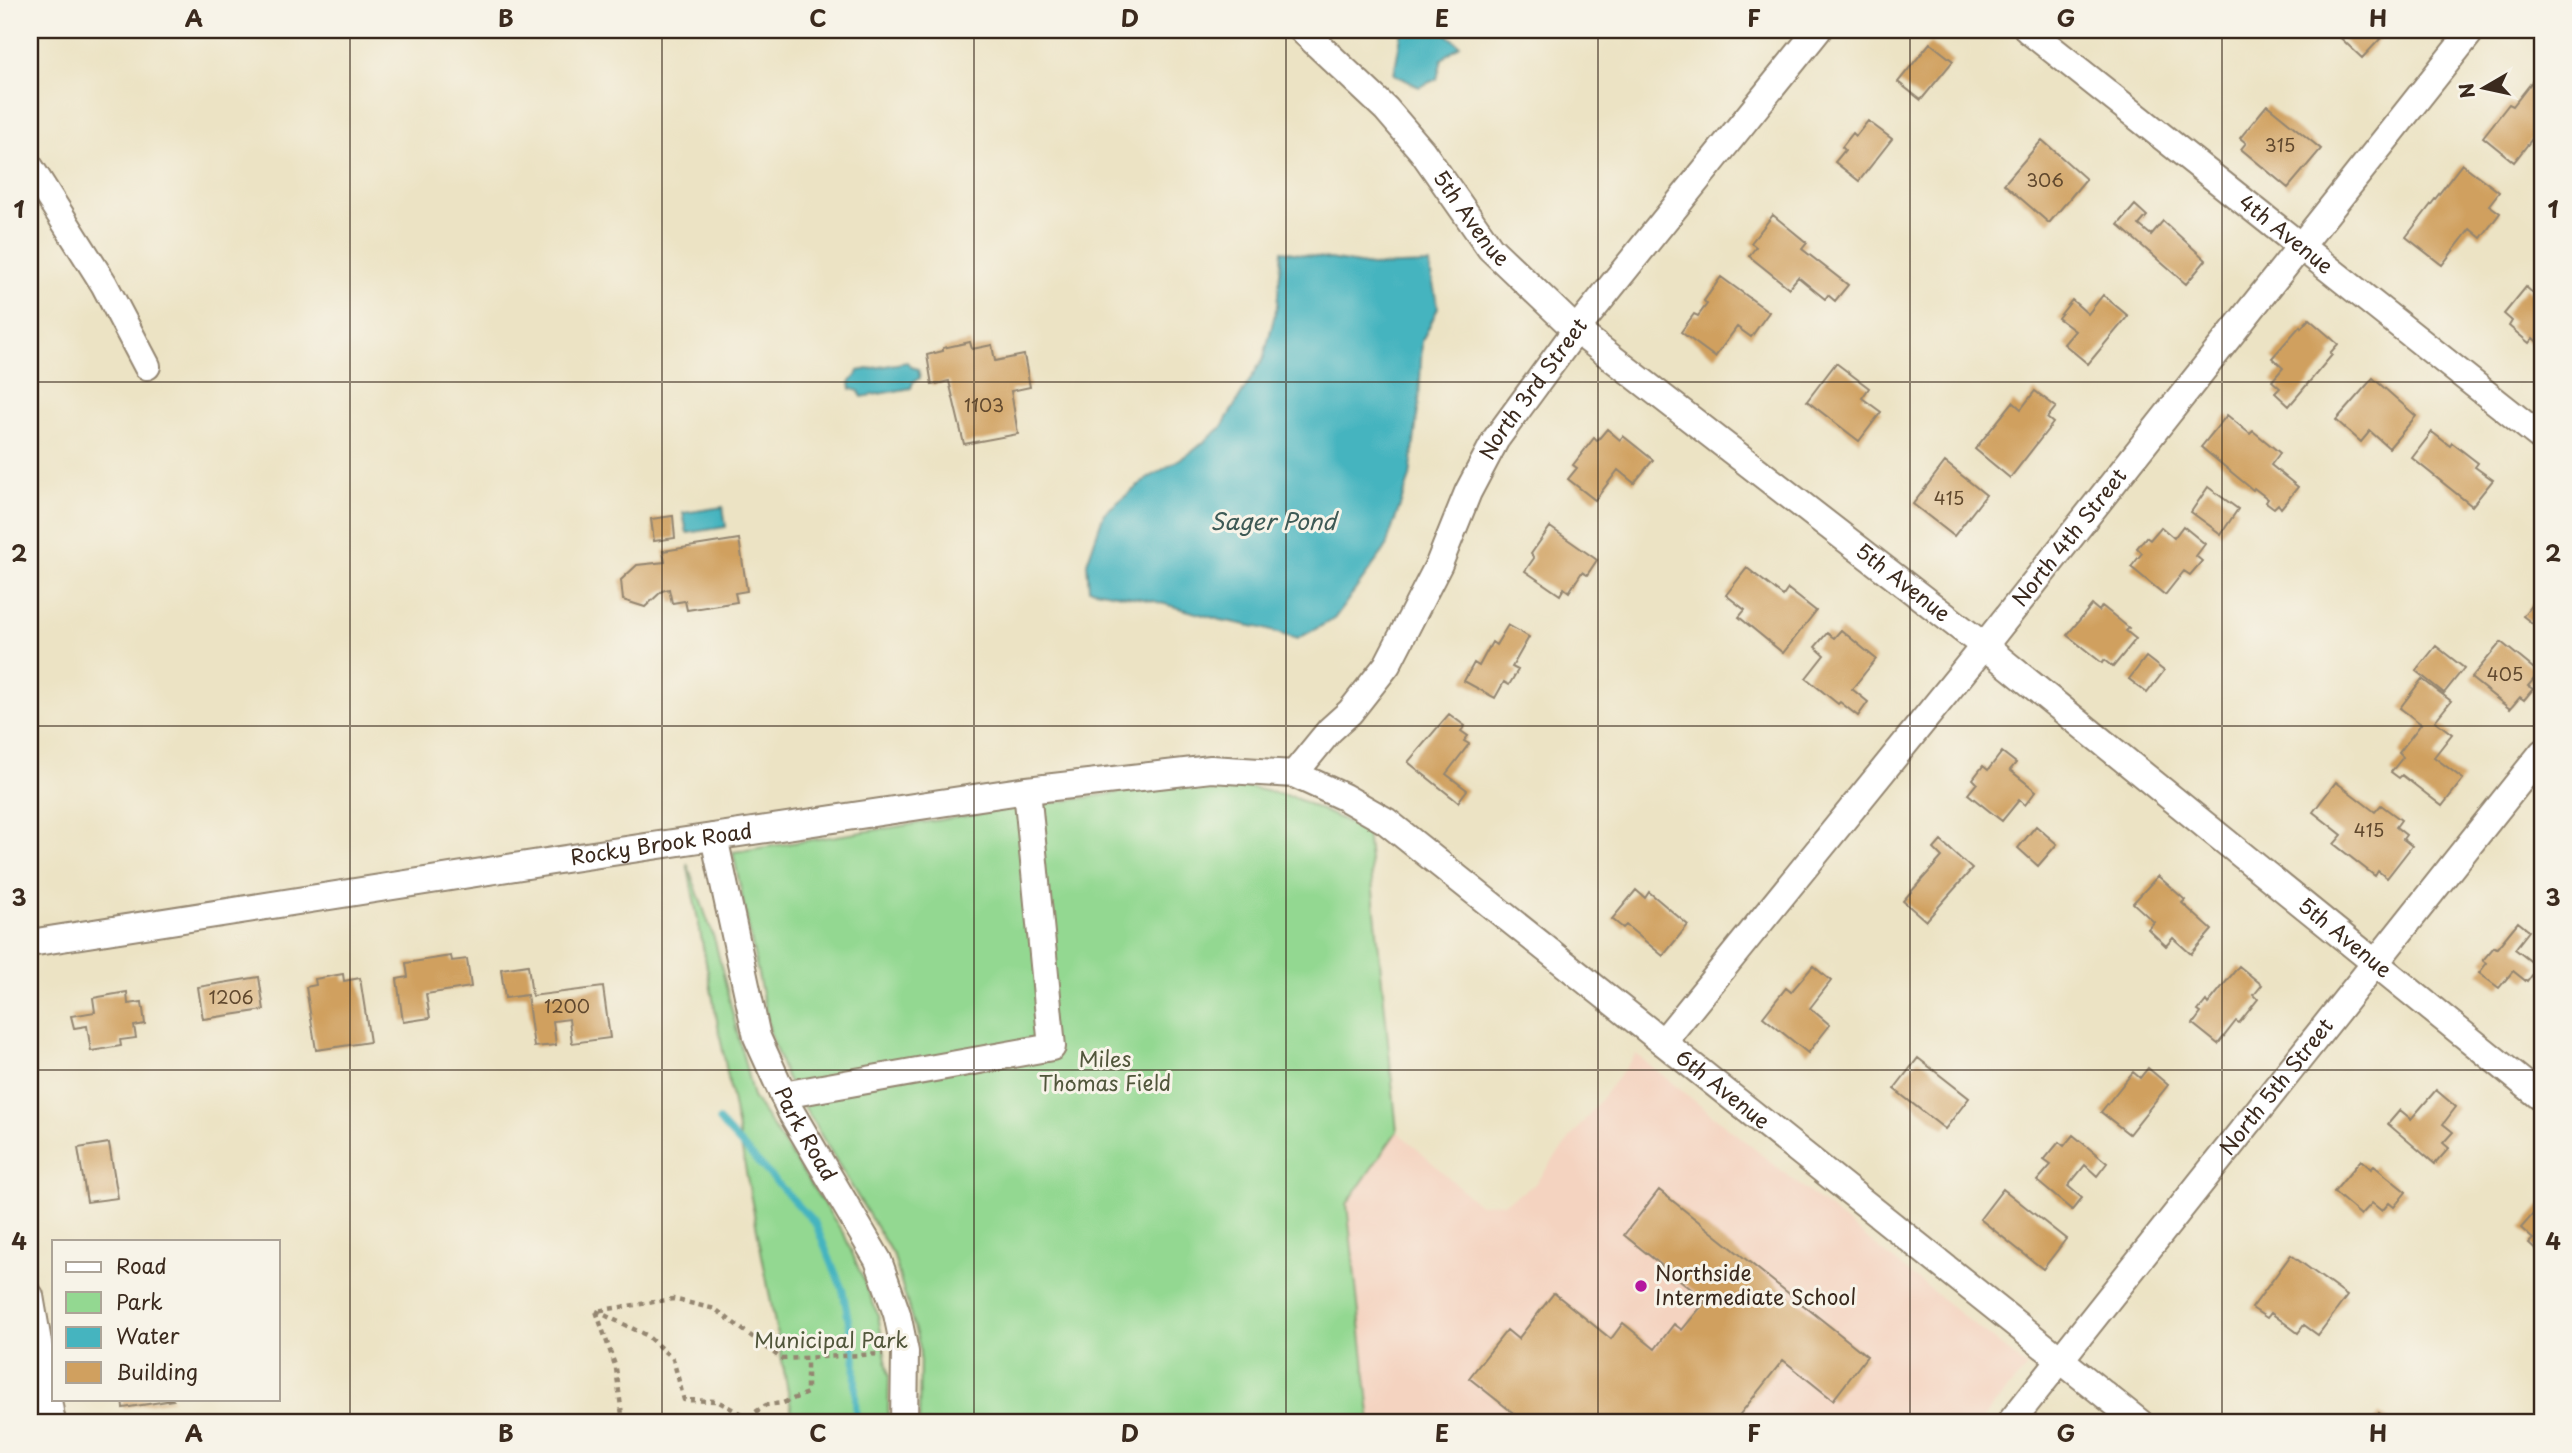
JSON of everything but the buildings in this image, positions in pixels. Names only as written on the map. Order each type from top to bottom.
[{"type":"street","name":"5th Avenue","points":[[1302,30],[1386,109],[1422,151],[1490,248],[1576,330],[1984,646],[2373,964],[2542,1098]]},
{"type":"street","name":"North 3rd Street","points":[[1294,774],[1330,730],[1350,712],[1387,665],[1439,564],[1468,492],[1496,439],[1576,330],[1818,30]]},
{"type":"street","name":"4th Avenue","points":[[2028,30],[2542,438]]},
{"type":"street","name":"North 4th Street","points":[[1663,1042],[1984,646],[2472,30]]},
{"type":"street","points":[[30,167],[104,284],[147,366]]},
{"type":"street","name":"North 5th Street","points":[[2010,1423],[2542,753]]},
{"type":"street","name":"Rocky Brook Road","points":[[30,943],[1027,790],[1211,769],[1294,774]]},
{"type":"street","name":"6th Avenue","points":[[1294,774],[1345,797],[1386,821],[2140,1423]]},
{"type":"street","points":[[783,1095],[1052,1047],[1027,790]]},
{"type":"street","name":"Park Road","points":[[714,837],[757,1037],[790,1112],[878,1260],[897,1314],[905,1352],[904,1423]]},
{"type":"street","points":[[30,1296],[52,1423]]},
{"type":"path","points":[[596,1311],[673,1299],[715,1309],[782,1359],[882,1354]]},
{"type":"path","points":[[596,1311],[646,1335],[673,1359],[684,1400],[717,1401],[747,1417]]},
{"type":"path","points":[[596,1311],[616,1368],[623,1423]]},
{"type":"path","points":[[738,1423],[766,1405],[783,1403],[807,1393],[807,1359]]},
{"type":"shaded area","name":"Northside Intermediate School","points":[[1636,1054],[2027,1367],[1979,1423],[1371,1423],[1347,1204],[1397,1131],[1478,1204],[1504,1203],[1534,1185]]},
{"type":"green space","name":"Miles Thomas Field","points":[[1229,783],[1293,797],[1367,831],[1397,1131],[1347,1204],[1371,1423],[919,1423],[920,1348],[894,1257],[785,1075],[770,1033],[733,852],[1154,787]]},
{"type":"green space","name":"Municipal Park","points":[[687,863],[715,941],[753,1097],[845,1236],[878,1315],[889,1376],[888,1423],[794,1423]]},
{"type":"water","points":[[1402,30],[1442,30],[1460,45],[1442,59],[1437,79],[1419,87],[1394,74]]},
{"type":"water","name":"Sager Pond","points":[[1282,251],[1371,266],[1429,264],[1438,308],[1422,341],[1419,401],[1410,477],[1385,549],[1334,619],[1297,639],[1154,601],[1089,589],[1087,563],[1104,513],[1147,479],[1193,451],[1221,428],[1264,357],[1277,306]]},
{"type":"water","points":[[907,362],[918,369],[920,378],[913,382],[911,388],[862,397],[859,391],[851,389],[850,382],[858,371]]},
{"type":"water","points":[[723,507],[726,527],[687,533],[683,513]]},
{"type":"waterway","points":[[719,1121],[815,1223],[843,1291],[855,1357],[856,1423]]},
{"type":"place","name":"Northside Intermediate School","points":[[1641,1286]]}]
